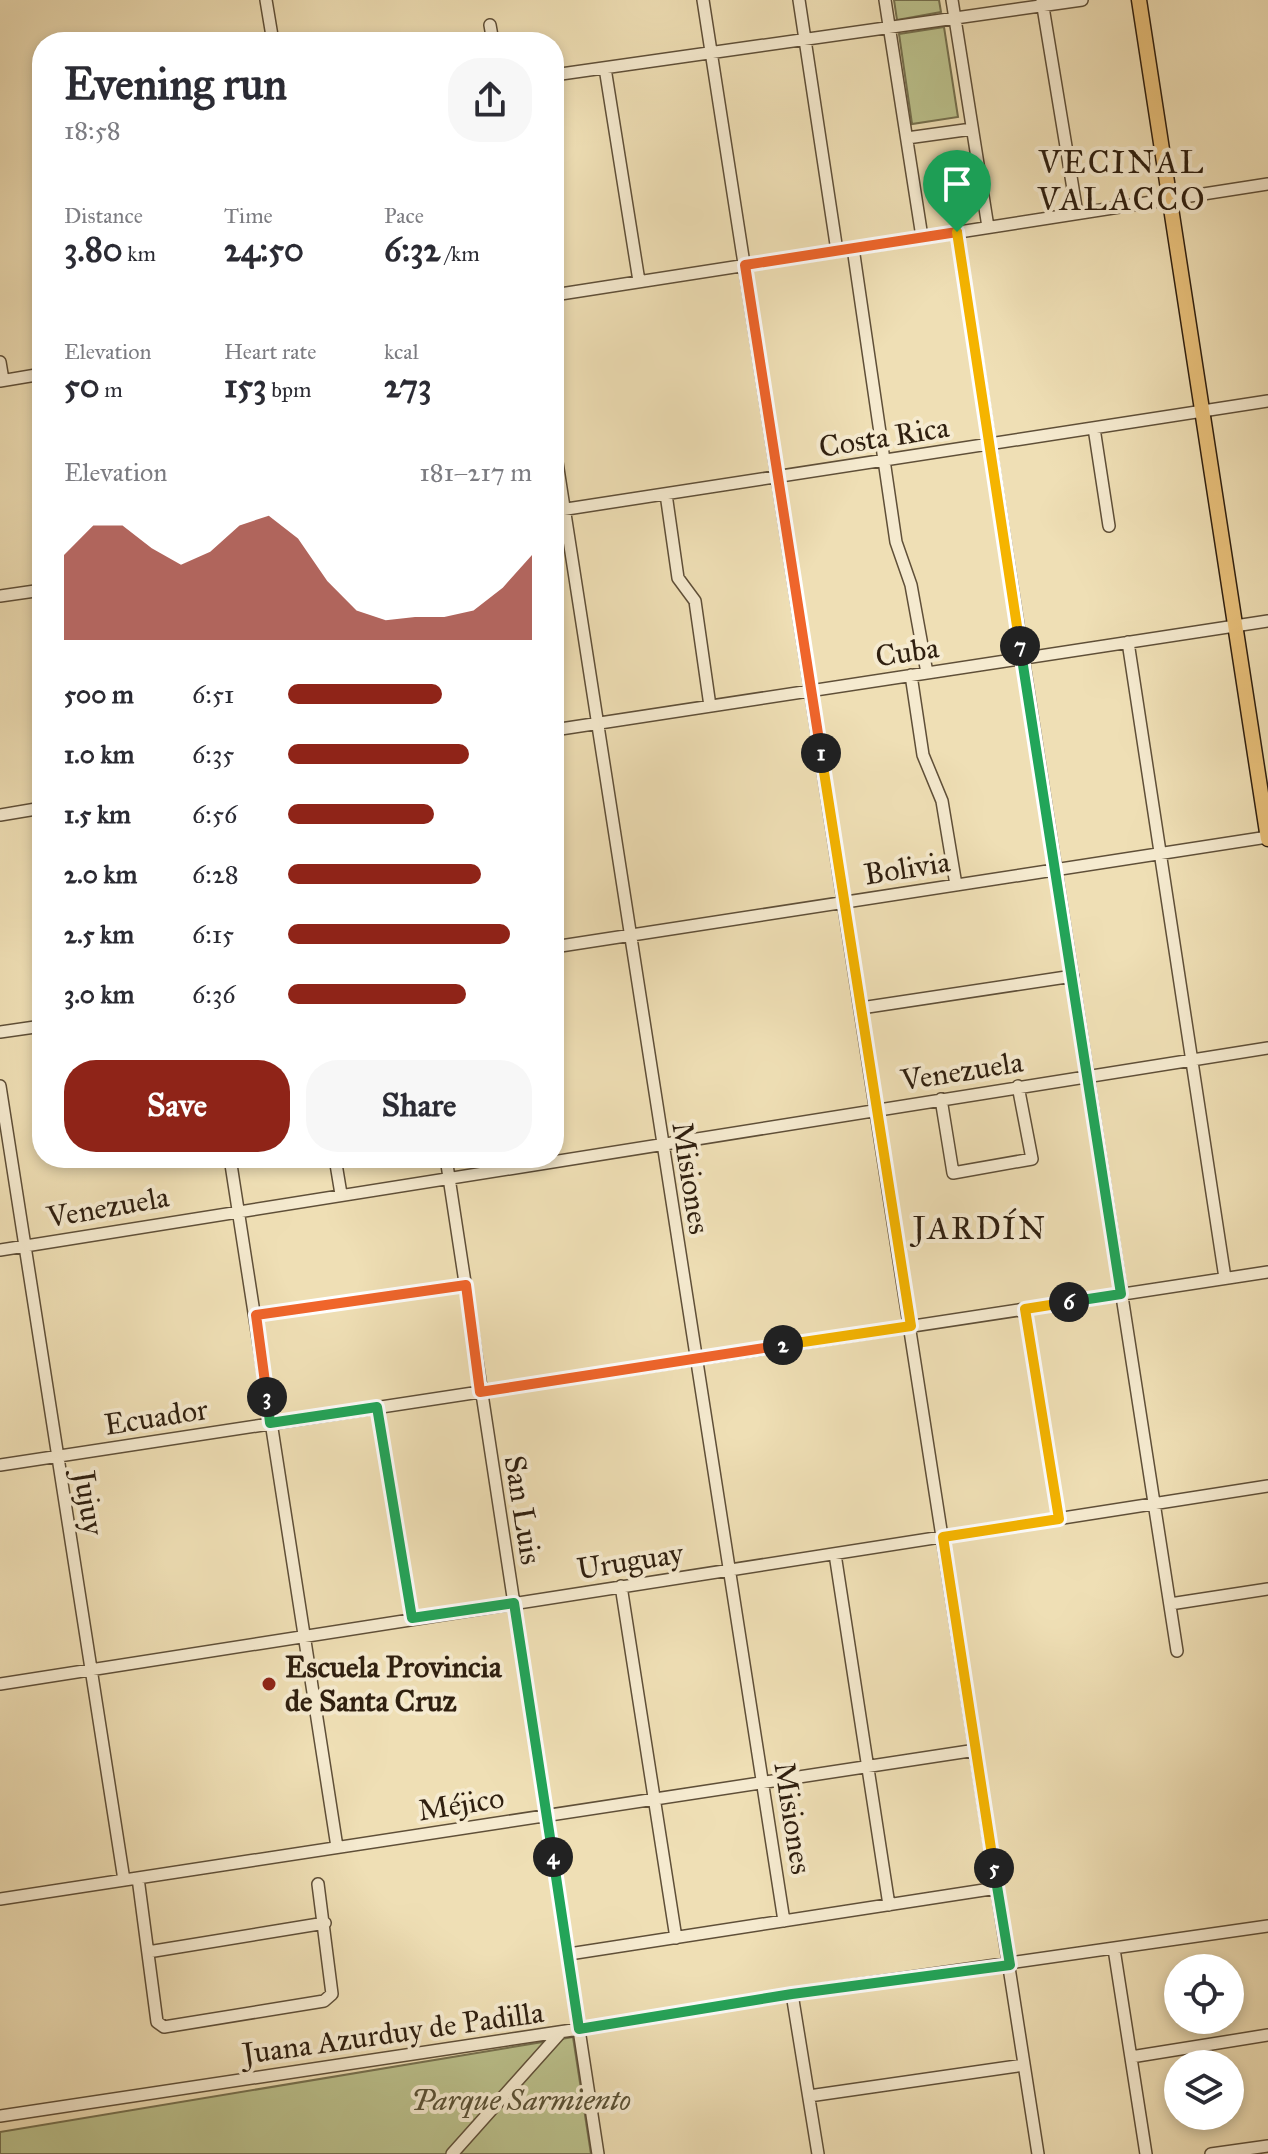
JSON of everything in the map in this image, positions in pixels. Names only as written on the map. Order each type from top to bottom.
[{"type":"main road","points":[[1139,0],[1268,834]]},
{"type":"street","points":[[266,0],[271,32]]},
{"type":"street","points":[[703,0],[1038,2154]]},
{"type":"street","points":[[799,0],[837,251]]},
{"type":"street","points":[[885,0],[922,237]]},
{"type":"street","points":[[952,0],[988,227]]},
{"type":"street","points":[[564,74],[1043,3],[1082,0]]},
{"type":"street","points":[[1043,3],[1077,213]]},
{"type":"street","points":[[490,25],[491,32]]},
{"type":"street","points":[[605,68],[639,281]]},
{"type":"street","points":[[907,138],[972,129]]},
{"type":"street","points":[[564,293],[1268,184]]},
{"type":"street","points":[[957,232],[1177,1651]]},
{"type":"street","points":[[853,248],[896,542],[911,585],[927,673]]},
{"type":"street","points":[[0,362],[2,380],[32,376]]},
{"type":"street","name":"Costa Rica","points":[[564,510],[1268,401]]},
{"type":"street","points":[[1094,428],[1109,526]]},
{"type":"street","points":[[666,494],[678,578],[695,601],[710,706]]},
{"type":"street","name":"Misiones","points":[[564,538],[598,723],[660,1143],[784,1921]]},
{"type":"street","points":[[0,596],[32,591]]},
{"type":"street","name":"Cuba","points":[[564,728],[1268,621]]},
{"type":"street","points":[[1128,642],[1225,1278]]},
{"type":"street","points":[[911,675],[923,755],[942,801],[956,885]]},
{"type":"street","points":[[0,815],[32,810]]},
{"type":"street","name":"Bolivia","points":[[564,945],[1160,854],[1268,834]]},
{"type":"street","points":[[861,1008],[1073,976]]},
{"type":"street","points":[[0,1032],[32,1027]]},
{"type":"street","name":"Venezuela","points":[[564,1158],[1268,1048]]},
{"type":"street","name":"Jujuy","points":[[0,1086],[124,1880]]},
{"type":"street","points":[[941,1099],[953,1173],[1032,1159],[1018,1086]]},
{"type":"street","points":[[232,1168],[337,1847]]},
{"type":"street","points":[[337,1168],[341,1194]]},
{"type":"street","name":"San Luis","points":[[447,1168],[598,2154]]},
{"type":"street","name":"Venezuela","points":[[0,1250],[504,1168]]},
{"type":"street","name":"Ecuador","points":[[0,1465],[1268,1272]]},
{"type":"street","points":[[256,1315],[466,1285]]},
{"type":"street","points":[[1025,1309],[1059,1519]]},
{"type":"street","points":[[377,1407],[412,1618]]},
{"type":"street","name":"Uruguay","points":[[0,1684],[1268,1486]]},
{"type":"street","points":[[835,1554],[889,1905]]},
{"type":"street","points":[[621,1586],[676,1938]]},
{"type":"street","points":[[1170,1604],[1268,1589]]},
{"type":"street","name":"Méjico","points":[[0,1899],[976,1750]]},
{"type":"street","points":[[138,1878],[157,2022],[164,2027],[324,2001],[332,1994],[318,1884]]},
{"type":"street","points":[[569,1954],[997,1888]]},
{"type":"street","points":[[148,1952],[325,1923]]},
{"type":"street","name":"Juana Azurduy de Padilla","points":[[0,2116],[792,1994],[1268,1926]]},
{"type":"street","points":[[1114,1949],[1146,2154]]},
{"type":"street","points":[[792,1994],[818,2154]]},
{"type":"street","points":[[452,2154],[561,2032]]},
{"type":"street","points":[[1131,2057],[1268,2035]]},
{"type":"street","points":[[809,2096],[1024,2065]]},
{"type":"street","points":[[1211,2154],[1268,2146]]},
{"type":"green space","points":[[894,0],[939,0],[941,12],[897,20]]},
{"type":"green space","points":[[944,27],[958,117],[912,124],[899,34]]},
{"type":"green space","name":"Parque Sarmiento","points":[[573,2037],[591,2154],[0,2154],[0,2132]]},
{"type":"place","name":"Escuela Provincia de Santa Cruz","points":[[269,1684]]},
{"type":"district","name":"VECINAL VALACCO","points":[[1122,180]]},
{"type":"district","name":"JARDÍN","points":[[980,1228]]},
{"type":"route","points":[[957,232],[1121,1294],[1025,1309],[1059,1519],[943,1537],[1010,1965],[792,1994],[579,2029],[514,1603],[412,1618],[377,1407],[270,1423],[256,1315],[466,1285],[480,1392],[911,1326],[745,265],[957,232]]}]
